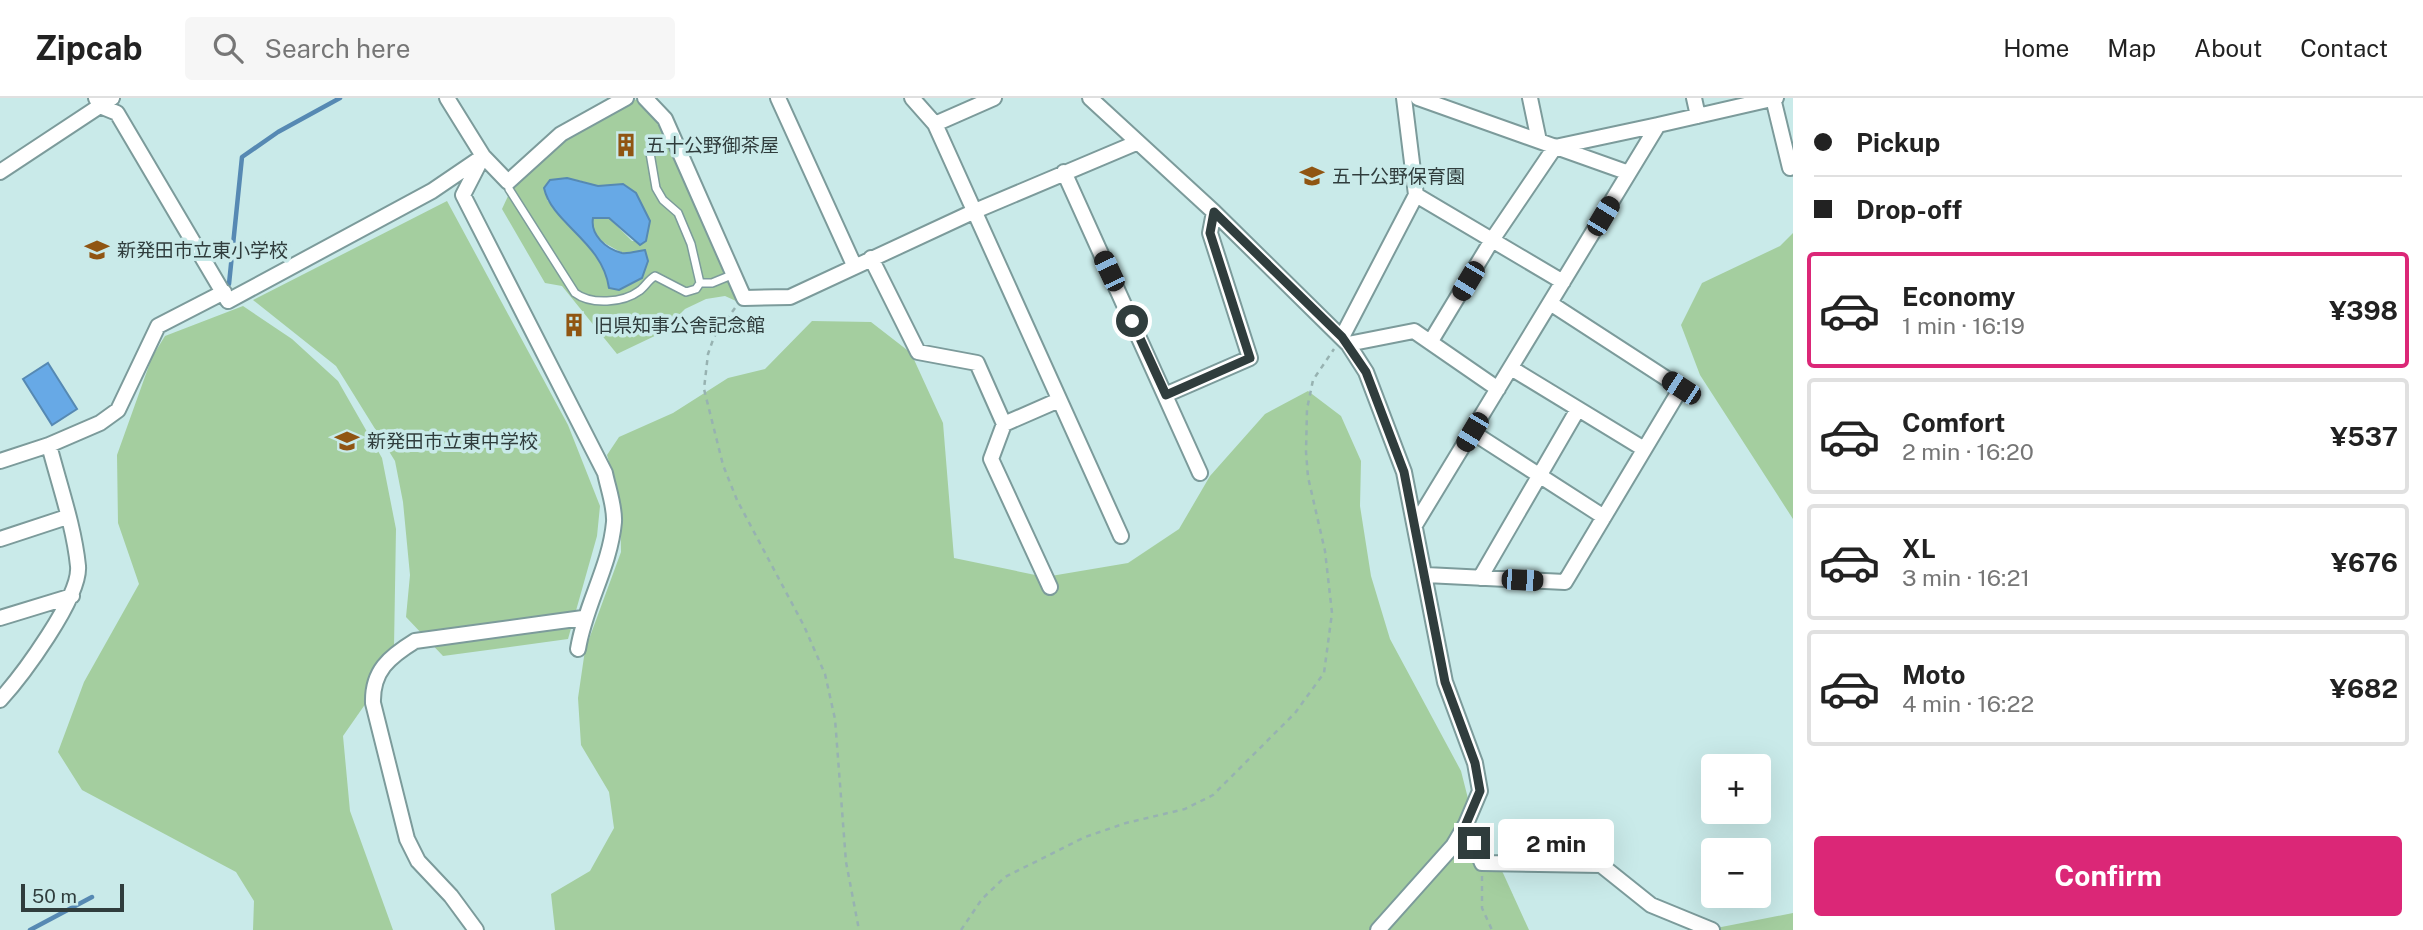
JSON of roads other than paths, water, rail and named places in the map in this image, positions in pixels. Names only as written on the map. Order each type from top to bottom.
[{"type":"street","points":[[447,98],[483,156],[508,182],[561,134],[626,98]]},
{"type":"street","points":[[645,98],[665,119],[744,298],[790,297],[975,211],[1136,143]]},
{"type":"street","points":[[778,98],[854,265]]},
{"type":"street","points":[[912,98],[935,124],[1121,536]]},
{"type":"street","points":[[935,124],[978,101],[994,98]]},
{"type":"street","points":[[1090,98],[1214,212],[1345,341],[1366,372],[1404,472],[1445,682],[1475,763],[1480,791],[1466,824],[1452,846],[1378,930]]},
{"type":"street","points":[[1345,341],[1416,195],[1404,98]]},
{"type":"street","points":[[1419,98],[1629,173]]},
{"type":"street","points":[[1530,98],[1539,141]]},
{"type":"street","points":[[1695,98],[1698,116]]},
{"type":"street","points":[[1431,341],[1492,240],[1555,147],[1774,98],[1790,167]]},
{"type":"street","points":[[0,172],[21,161],[103,101],[117,113],[228,300],[432,191],[483,156]]},
{"type":"street","points":[[1415,525],[1658,125]]},
{"type":"street","points":[[483,156],[463,195],[605,473],[614,520],[606,561],[583,618],[578,649]]},
{"type":"street","points":[[1064,172],[1200,473]]},
{"type":"street","points":[[1416,195],[1563,282]]},
{"type":"street","points":[[1166,395],[1250,358],[1210,233],[1214,212]]},
{"type":"street","points":[[871,258],[918,352],[977,363],[1004,424],[991,459],[1050,587]]},
{"type":"street","points":[[0,461],[49,445],[100,423],[118,410],[158,326],[224,292]]},
{"type":"street","points":[[1426,575],[1565,582],[1681,388],[1550,303]]},
{"type":"street","points":[[1345,341],[1414,331],[1498,389]]},
{"type":"street","points":[[1511,368],[1644,449]]},
{"type":"street","points":[[1004,424],[1059,400]]},
{"type":"street","points":[[1480,578],[1578,409]]},
{"type":"street","points":[[1472,432],[1604,517]]},
{"type":"street","points":[[0,700],[17,682],[72,596],[79,569],[49,445]]},
{"type":"street","points":[[0,539],[67,517]]},
{"type":"street","points":[[0,618],[72,596]]},
{"type":"street","points":[[476,930],[451,896],[418,861],[407,839],[373,704],[373,685],[391,656],[415,641],[583,618]]},
{"type":"street","points":[[1466,824],[1482,863],[1601,865],[1651,905],[1712,930]]},
{"type":"lane","points":[[508,182],[509,189],[575,293],[585,300],[622,299],[640,291],[655,276],[686,292],[696,289],[700,283],[691,244],[678,213],[663,200],[656,188],[650,153],[672,135]]},
{"type":"lane","points":[[700,283],[712,283],[734,274]]},
{"type":"water","points":[[567,178],[598,186],[623,184],[636,193],[650,221],[646,241],[640,245],[609,218],[593,218],[593,224],[600,240],[616,251],[624,253],[645,250],[648,261],[642,278],[619,290],[609,288],[605,272],[597,258],[557,212],[544,188],[550,180]]},
{"type":"water","points":[[48,363],[77,409],[52,425],[23,379]]},
{"type":"waterway","points":[[229,284],[242,157],[278,132],[340,98]]},
{"type":"waterway","points":[[30,930],[92,897]]},
{"type":"place","name":"五十公野御茶屋","points":[[626,145]]},
{"type":"place","name":"五十公野保育園","points":[[1312,176]]},
{"type":"place","name":"新発田市立東小学校","points":[[97,250]]},
{"type":"place","name":"旧県知事公舎記念館","points":[[574,325]]},
{"type":"place","name":"新発田市立東中学校","points":[[347,441]]}]
